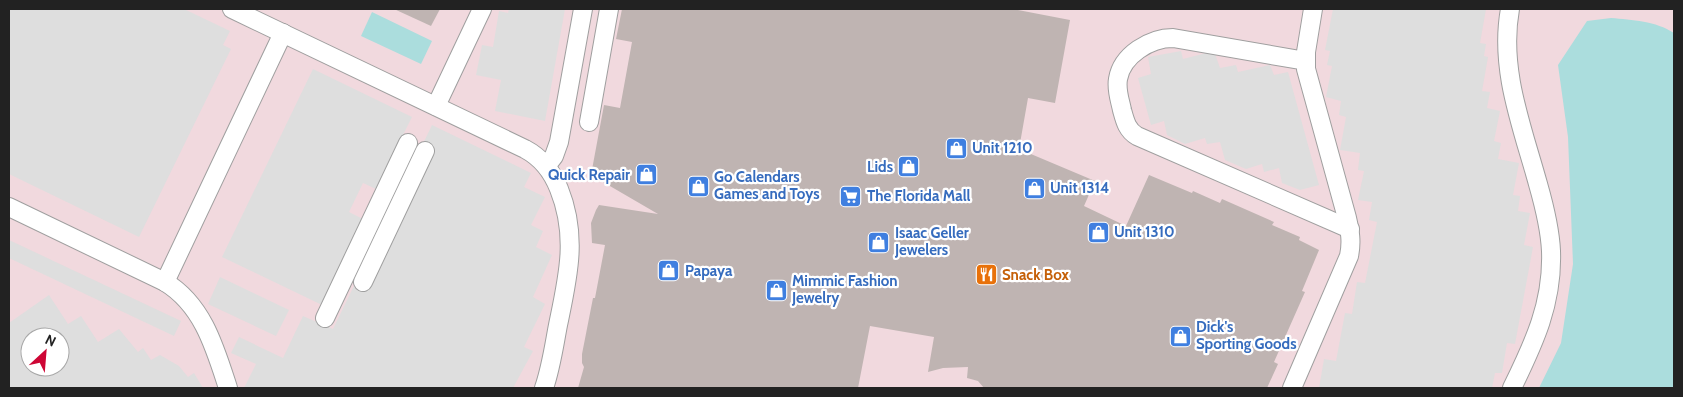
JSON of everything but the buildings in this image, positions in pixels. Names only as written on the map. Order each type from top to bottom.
[{"type":"lane","points":[[232,9],[525,149],[546,165],[558,185],[566,209],[569,220],[571,247],[566,285],[544,388]]},
{"type":"lane","points":[[436,106],[482,9]]},
{"type":"lane","points":[[546,165],[554,156],[559,142],[583,9]]},
{"type":"lane","points":[[589,122],[609,9]]},
{"type":"lane","points":[[1292,388],[1349,256],[1351,241],[1350,229],[1306,61],[1314,9]]},
{"type":"lane","points":[[1510,9],[1506,52],[1510,82],[1543,203],[1551,250],[1549,289],[1544,314],[1531,348],[1512,388]]},
{"type":"lane","points":[[165,282],[283,33]]},
{"type":"lane","points":[[1306,61],[1164,38],[1156,40],[1135,53],[1124,64],[1120,71],[1117,87],[1128,129],[1137,136],[1350,229]]},
{"type":"lane","points":[[572,73],[597,77]]},
{"type":"lane","points":[[325,318],[408,143]]},
{"type":"lane","points":[[363,282],[425,151]]},
{"type":"lane","points":[[9,207],[165,282],[181,293],[202,320],[216,349],[228,388]]},
{"type":"shaded area","name":"The Florida Mall","points":[[9,9],[1674,9],[1674,388],[9,388]]},
{"type":"shaded area","points":[[9,9],[184,9],[230,31],[223,45],[231,49],[139,237],[9,174]]},
{"type":"shaded area","points":[[509,9],[565,9],[545,121],[495,111],[501,80],[476,75],[482,45],[493,47],[499,11],[508,13]]},
{"type":"shaded area","points":[[1333,9],[1486,9],[1480,43],[1486,44],[1484,56],[1488,57],[1482,91],[1490,92],[1487,108],[1500,111],[1494,141],[1501,143],[1498,159],[1519,163],[1513,195],[1520,196],[1518,211],[1530,213],[1524,245],[1533,247],[1515,344],[1507,343],[1502,373],[1495,373],[1492,388],[1319,388],[1324,359],[1336,361],[1345,313],[1352,314],[1357,282],[1365,283],[1377,222],[1369,220],[1372,202],[1358,200],[1364,171],[1358,170],[1360,153],[1340,150],[1346,117],[1339,115],[1341,101],[1326,97],[1332,66],[1327,65],[1330,51],[1325,50]]},
{"type":"shaded area","points":[[1181,51],[1183,59],[1214,51],[1220,68],[1236,65],[1238,72],[1270,65],[1274,75],[1288,72],[1319,185],[1300,190],[1282,183],[1279,168],[1264,172],[1262,164],[1246,169],[1225,160],[1220,142],[1207,144],[1205,138],[1185,144],[1167,135],[1164,121],[1151,125],[1138,78],[1151,74],[1148,57]]},
{"type":"shaded area","points":[[313,69],[412,117],[376,189],[363,183],[349,212],[363,219],[322,305],[222,257]]},
{"type":"shaded area","points":[[432,125],[531,173],[524,187],[545,197],[531,225],[543,231],[536,247],[552,255],[533,297],[545,304],[524,347],[533,351],[513,388],[244,388],[256,364],[231,353],[239,337],[283,358],[303,316],[333,329]]},
{"type":"shaded area","points":[[9,240],[181,321],[174,336],[9,258]]},
{"type":"shaded area","points":[[220,277],[289,310],[276,336],[208,304]]},
{"type":"shaded area","points":[[49,295],[68,324],[81,316],[98,342],[119,329],[138,352],[143,348],[151,360],[160,355],[179,366],[188,377],[194,373],[203,388],[9,388],[9,323]]},
{"type":"water","points":[[372,12],[432,41],[421,64],[361,36]]},
{"type":"water","points":[[1611,18],[1652,24],[1674,33],[1674,388],[1539,388],[1561,343],[1573,264],[1568,137],[1558,65],[1587,21]]},
{"type":"place","name":"Unit 1210","points":[[956,148]]},
{"type":"place","name":"Lids","points":[[909,167]]},
{"type":"place","name":"Quick Repair","points":[[646,175]]},
{"type":"place","name":"Go Calendars Games and Toys","points":[[698,186]]},
{"type":"place","name":"Unit 1314","points":[[1034,188]]},
{"type":"place","name":"The Florida Mall","points":[[851,196]]},
{"type":"place","name":"Unit 1310","points":[[1098,232]]},
{"type":"place","name":"Isaac Geller Jewelers","points":[[879,242]]},
{"type":"place","name":"Papaya","points":[[669,271]]},
{"type":"place","name":"Snack Box","points":[[986,275]]},
{"type":"place","name":"Mimmic Fashion Jewelry","points":[[776,290]]},
{"type":"place","name":"Dick's Sporting Goods","points":[[1180,336]]}]
